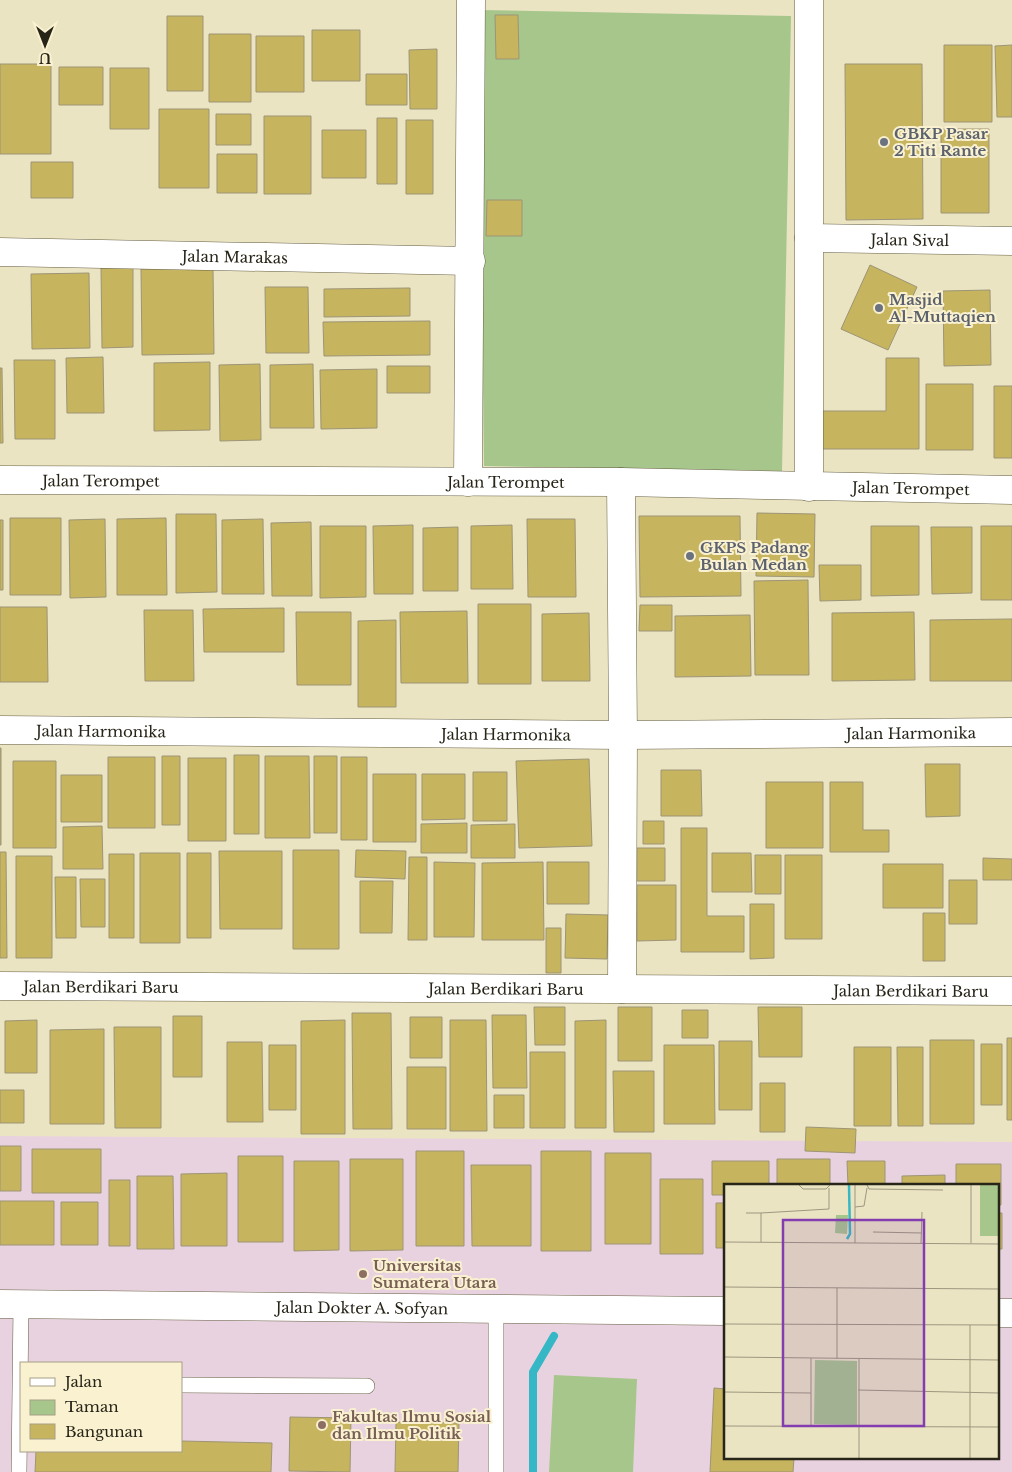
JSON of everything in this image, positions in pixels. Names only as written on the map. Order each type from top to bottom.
[{"type":"street","points":[[468,482],[472,0]]},
{"type":"street","points":[[808,0],[809,487]]},
{"type":"street","name":"Jalan Sival","points":[[809,238],[1012,241]]},
{"type":"street","name":"Jalan Marakas","points":[[0,252],[471,261]]},
{"type":"street","name":"Jalan Terompet","points":[[0,480],[621,482],[1012,490]]},
{"type":"street","points":[[621,482],[623,735],[622,989]]},
{"type":"street","name":"Jalan Harmonika","points":[[0,730],[623,735],[1012,732]]},
{"type":"street","name":"Jalan Berdikari Baru","points":[[0,986],[1012,991]]},
{"type":"street","name":"Jalan Dokter A. Sofyan","points":[[11,1304],[724,1311]]},
{"type":"lane","points":[[11,1304],[20,1376]]},
{"type":"lane","points":[[496,1309],[496,1472]]},
{"type":"lane","points":[[182,1385],[367,1386]]},
{"type":"lane","points":[[19,1472],[20,1428]]},
{"type":"shaded area","name":"Universitas Sumatera Utara","points":[[0,1136],[1012,1142],[1012,1472],[0,1472]]},
{"type":"green space","points":[[478,10],[791,16],[782,471],[484,466]]},
{"type":"green space","points":[[554,1375],[637,1379],[633,1472],[549,1472]]},
{"type":"building","points":[[495,15],[518,15],[519,59],[496,59]]},
{"type":"building","points":[[167,16],[203,16],[203,91],[167,91]]},
{"type":"building","points":[[312,30],[360,30],[360,81],[312,81]]},
{"type":"building","points":[[209,34],[251,34],[251,102],[209,102]]},
{"type":"building","points":[[256,36],[304,36],[304,92],[256,92]]},
{"type":"building","points":[[944,45],[992,45],[992,122],[944,122]]},
{"type":"building","points":[[1012,45],[1012,117],[997,117],[995,46]]},
{"type":"building","points":[[437,49],[437,109],[410,109],[409,50]]},
{"type":"building","points":[[0,64],[51,64],[51,154],[0,154]]},
{"type":"building","name":"GBKP Pasar 2 Titi Rante","points":[[845,64],[922,64],[923,219],[846,220]]},
{"type":"building","points":[[59,67],[103,67],[103,105],[59,105]]},
{"type":"building","points":[[110,68],[149,68],[149,129],[110,129]]},
{"type":"building","points":[[366,74],[407,74],[407,105],[366,105]]},
{"type":"building","points":[[159,109],[209,109],[209,188],[159,188]]},
{"type":"building","points":[[216,114],[251,114],[251,145],[216,145]]},
{"type":"building","points":[[264,116],[311,116],[311,194],[264,194]]},
{"type":"building","points":[[377,118],[397,118],[397,184],[377,184]]},
{"type":"building","points":[[406,120],[433,120],[433,194],[406,194]]},
{"type":"building","points":[[941,129],[989,129],[989,213],[941,213]]},
{"type":"building","points":[[322,130],[366,130],[366,178],[322,178]]},
{"type":"building","points":[[217,154],[257,154],[257,193],[217,193]]},
{"type":"building","points":[[31,162],[73,162],[73,198],[31,198]]},
{"type":"building","points":[[487,200],[522,200],[522,236],[486,236]]},
{"type":"building","name":"Masjid Al-Muttaqien","points":[[870,265],[917,287],[888,350],[841,329]]},
{"type":"building","points":[[133,267],[133,347],[102,348],[101,268]]},
{"type":"building","points":[[213,268],[214,354],[142,355],[141,269]]},
{"type":"building","points":[[89,273],[90,348],[32,349],[31,274]]},
{"type":"building","points":[[265,287],[308,287],[309,353],[266,353]]},
{"type":"building","points":[[410,288],[410,316],[324,317],[324,289]]},
{"type":"building","points":[[990,290],[991,365],[944,366],[943,291]]},
{"type":"building","points":[[430,321],[430,355],[324,356],[323,322]]},
{"type":"building","points":[[103,357],[104,413],[67,413],[66,358]]},
{"type":"building","points":[[886,358],[919,358],[919,449],[818,449],[818,411],[886,411]]},
{"type":"building","points":[[14,360],[55,360],[55,439],[15,439]]},
{"type":"building","points":[[210,362],[210,430],[154,431],[154,363]]},
{"type":"building","points":[[260,364],[261,440],[220,441],[219,365]]},
{"type":"building","points":[[313,364],[314,428],[270,428],[270,365]]},
{"type":"building","points":[[387,366],[430,366],[430,393],[387,393]]},
{"type":"building","points":[[0,368],[2,368],[3,443],[0,443]]},
{"type":"building","points":[[377,369],[377,428],[321,429],[320,370]]},
{"type":"building","points":[[926,384],[973,384],[973,450],[926,450]]},
{"type":"building","points":[[994,386],[1012,386],[1012,458],[994,458]]},
{"type":"building","points":[[757,513],[815,514],[814,577],[756,576]]},
{"type":"building","points":[[176,514],[216,514],[217,592],[176,593]]},
{"type":"building","name":"GKPS Padang Bulan Medan","points":[[639,516],[740,516],[741,596],[640,597]]},
{"type":"building","points":[[10,518],[61,518],[61,595],[10,595]]},
{"type":"building","points":[[166,518],[167,595],[117,595],[117,519]]},
{"type":"building","points":[[105,519],[106,597],[70,598],[69,520]]},
{"type":"building","points":[[263,519],[264,594],[222,594],[222,520]]},
{"type":"building","points":[[527,519],[575,519],[576,597],[528,597]]},
{"type":"building","points":[[0,520],[3,520],[3,590],[0,590]]},
{"type":"building","points":[[311,522],[312,596],[272,596],[271,523]]},
{"type":"building","points":[[413,525],[413,594],[374,594],[373,526]]},
{"type":"building","points":[[512,525],[513,589],[471,589],[471,526]]},
{"type":"building","points":[[320,526],[366,526],[366,597],[320,598]]},
{"type":"building","points":[[871,526],[919,526],[919,595],[871,596]]},
{"type":"building","points":[[981,526],[1012,526],[1012,600],[981,600]]},
{"type":"building","points":[[458,527],[458,591],[423,591],[423,528]]},
{"type":"building","points":[[931,527],[972,527],[972,593],[932,594]]},
{"type":"building","points":[[819,565],[861,565],[861,600],[820,601]]},
{"type":"building","points":[[808,580],[809,675],[755,675],[754,581]]},
{"type":"building","points":[[478,604],[531,604],[531,684],[478,684]]},
{"type":"building","points":[[640,605],[672,605],[672,631],[639,631]]},
{"type":"building","points":[[0,607],[47,607],[48,682],[0,682]]},
{"type":"building","points":[[284,608],[284,652],[204,652],[203,609]]},
{"type":"building","points":[[144,610],[193,610],[194,681],[145,681]]},
{"type":"building","points":[[467,611],[468,683],[401,683],[400,612]]},
{"type":"building","points":[[296,612],[351,612],[351,685],[297,685]]},
{"type":"building","points":[[914,612],[915,680],[832,681],[832,613]]},
{"type":"building","points":[[589,613],[590,681],[542,681],[542,614]]},
{"type":"building","points":[[750,615],[751,676],[675,677],[675,616]]},
{"type":"building","points":[[1012,619],[1012,681],[930,681],[930,620]]},
{"type":"building","points":[[396,620],[396,707],[358,707],[358,621]]},
{"type":"building","points":[[1,748],[1,845],[0,845]]},
{"type":"building","points":[[234,755],[259,755],[259,834],[234,834]]},
{"type":"building","points":[[162,756],[180,756],[180,825],[162,825]]},
{"type":"building","points":[[265,756],[309,756],[310,838],[265,838]]},
{"type":"building","points":[[314,756],[337,756],[337,833],[314,833]]},
{"type":"building","points":[[108,757],[155,757],[155,828],[108,828]]},
{"type":"building","points":[[341,757],[367,757],[367,840],[341,840]]},
{"type":"building","points":[[188,758],[226,758],[226,841],[188,841]]},
{"type":"building","points":[[589,759],[592,846],[519,848],[516,761]]},
{"type":"building","points":[[13,761],[56,761],[56,848],[13,848]]},
{"type":"building","points":[[925,764],[960,764],[960,816],[926,817]]},
{"type":"building","points":[[661,770],[701,770],[702,816],[661,816]]},
{"type":"building","points":[[473,772],[507,772],[507,821],[473,821]]},
{"type":"building","points":[[373,774],[416,774],[416,842],[373,842]]},
{"type":"building","points":[[422,774],[465,774],[465,819],[422,820]]},
{"type":"building","points":[[61,775],[102,775],[102,822],[61,822]]},
{"type":"building","points":[[766,782],[823,782],[823,848],[766,848]]},
{"type":"building","points":[[830,782],[863,782],[863,830],[889,830],[889,852],[830,852]]},
{"type":"building","points":[[643,821],[664,821],[664,844],[643,844]]},
{"type":"building","points":[[467,823],[467,853],[421,853],[421,824]]},
{"type":"building","points":[[515,824],[515,858],[471,858],[471,825]]},
{"type":"building","points":[[102,826],[103,869],[63,869],[63,827]]},
{"type":"building","points":[[681,828],[707,828],[707,916],[744,916],[744,952],[681,952]]},
{"type":"building","points":[[637,848],[665,848],[665,881],[637,881]]},
{"type":"building","points":[[293,850],[339,850],[339,949],[293,949]]},
{"type":"building","points":[[356,850],[406,851],[405,879],[355,877]]},
{"type":"building","points":[[219,851],[282,851],[282,929],[220,929]]},
{"type":"building","points":[[0,852],[6,852],[7,958],[0,958]]},
{"type":"building","points":[[140,853],[180,853],[180,943],[140,943]]},
{"type":"building","points":[[187,853],[211,853],[211,938],[187,938]]},
{"type":"building","points":[[712,853],[751,853],[752,892],[712,892]]},
{"type":"building","points":[[109,854],[134,854],[134,938],[109,938]]},
{"type":"building","points":[[755,855],[781,855],[781,894],[755,894]]},
{"type":"building","points":[[785,855],[822,855],[822,939],[785,939]]},
{"type":"building","points":[[16,856],[52,856],[52,958],[16,958]]},
{"type":"building","points":[[409,857],[427,857],[427,940],[408,940]]},
{"type":"building","points":[[983,858],[1012,859],[1012,880],[983,880]]},
{"type":"building","points":[[434,862],[475,863],[474,937],[434,937]]},
{"type":"building","points":[[543,862],[544,940],[482,940],[482,863]]},
{"type":"building","points":[[547,862],[589,862],[589,904],[547,904]]},
{"type":"building","points":[[883,864],[943,864],[943,908],[883,908]]},
{"type":"building","points":[[55,877],[76,877],[76,938],[56,938]]},
{"type":"building","points":[[80,879],[105,879],[105,927],[81,927]]},
{"type":"building","points":[[949,880],[977,880],[977,924],[949,924]]},
{"type":"building","points":[[360,881],[393,881],[392,933],[360,933]]},
{"type":"building","points":[[637,885],[676,885],[676,940],[637,941]]},
{"type":"building","points":[[750,904],[774,904],[774,958],[750,959]]},
{"type":"building","points":[[923,913],[945,913],[945,961],[923,961]]},
{"type":"building","points":[[566,914],[608,915],[607,959],[565,958]]},
{"type":"building","points":[[546,928],[561,928],[561,973],[546,973]]},
{"type":"building","points":[[534,1007],[565,1007],[565,1045],[535,1045]]},
{"type":"building","points":[[618,1007],[652,1007],[652,1061],[618,1061]]},
{"type":"building","points":[[758,1007],[802,1007],[802,1057],[759,1057]]},
{"type":"building","points":[[682,1010],[708,1010],[708,1038],[682,1038]]},
{"type":"building","points":[[352,1013],[391,1013],[392,1129],[353,1129]]},
{"type":"building","points":[[492,1015],[526,1015],[527,1088],[493,1088]]},
{"type":"building","points":[[173,1016],[202,1016],[202,1077],[173,1077]]},
{"type":"building","points":[[410,1017],[442,1017],[442,1058],[410,1058]]},
{"type":"building","points":[[37,1020],[37,1073],[5,1073],[5,1021]]},
{"type":"building","points":[[345,1020],[345,1134],[301,1134],[301,1021]]},
{"type":"building","points":[[450,1020],[486,1020],[487,1131],[450,1131]]},
{"type":"building","points":[[606,1020],[606,1128],[575,1128],[575,1021]]},
{"type":"building","points":[[114,1027],[161,1027],[161,1128],[115,1128]]},
{"type":"building","points":[[104,1029],[104,1124],[50,1124],[50,1030]]},
{"type":"building","points":[[1007,1038],[1012,1038],[1012,1120],[1007,1120]]},
{"type":"building","points":[[930,1040],[974,1040],[974,1124],[930,1124]]},
{"type":"building","points":[[719,1041],[752,1041],[752,1110],[719,1110]]},
{"type":"building","points":[[227,1042],[262,1042],[263,1122],[227,1122]]},
{"type":"building","points":[[981,1044],[1002,1044],[1002,1105],[981,1105]]},
{"type":"building","points":[[269,1045],[296,1045],[296,1110],[269,1110]]},
{"type":"building","points":[[664,1045],[714,1045],[715,1124],[664,1124]]},
{"type":"building","points":[[854,1047],[891,1047],[891,1126],[854,1126]]},
{"type":"building","points":[[897,1047],[923,1047],[923,1126],[898,1126]]},
{"type":"building","points":[[530,1052],[565,1052],[565,1128],[530,1128]]},
{"type":"building","points":[[407,1067],[446,1067],[446,1129],[407,1129]]},
{"type":"building","points":[[613,1071],[654,1071],[654,1132],[614,1132]]},
{"type":"building","points":[[760,1083],[785,1083],[785,1132],[760,1132]]},
{"type":"building","points":[[0,1090],[24,1090],[24,1123],[0,1123]]},
{"type":"building","points":[[494,1095],[524,1095],[524,1128],[494,1128]]},
{"type":"building","points":[[806,1127],[856,1129],[855,1153],[805,1151]]},
{"type":"building","points":[[0,1146],[21,1146],[21,1191],[0,1191]]},
{"type":"building","points":[[32,1149],[101,1149],[101,1193],[32,1193]]},
{"type":"building","points":[[416,1151],[464,1151],[464,1246],[416,1246]]},
{"type":"building","points":[[541,1151],[591,1151],[591,1251],[541,1251]]},
{"type":"building","points":[[605,1153],[651,1153],[651,1244],[605,1244]]},
{"type":"building","points":[[238,1156],[283,1156],[283,1242],[238,1242]]},
{"type":"building","points":[[350,1159],[403,1159],[403,1250],[350,1251]]},
{"type":"building","points":[[777,1159],[830,1159],[830,1184],[777,1184]]},
{"type":"building","points":[[294,1161],[339,1161],[339,1250],[294,1251]]},
{"type":"building","points":[[712,1161],[769,1161],[769,1184],[724,1184],[724,1195],[712,1195]]},
{"type":"building","points":[[847,1161],[885,1161],[885,1184],[848,1184]]},
{"type":"building","points":[[956,1164],[1001,1164],[1001,1205],[1000,1184],[956,1184]]},
{"type":"building","points":[[471,1165],[531,1165],[531,1246],[472,1246]]},
{"type":"building","points":[[227,1173],[227,1246],[181,1246],[181,1174]]},
{"type":"building","points":[[945,1175],[945,1184],[902,1184],[902,1176]]},
{"type":"building","points":[[137,1176],[173,1176],[174,1249],[137,1249]]},
{"type":"building","points":[[660,1179],[703,1179],[703,1254],[660,1254]]},
{"type":"building","points":[[109,1180],[130,1180],[130,1246],[109,1246]]},
{"type":"building","points":[[0,1201],[54,1201],[54,1245],[0,1245]]},
{"type":"building","points":[[61,1202],[98,1202],[98,1245],[61,1245]]},
{"type":"building","points":[[716,1203],[724,1203],[724,1248],[716,1248]]},
{"type":"building","points":[[1000,1213],[1002,1213],[1002,1249],[1000,1249]]},
{"type":"building","points":[[714,1388],[724,1389],[724,1460],[794,1460],[793,1472],[710,1472]]},
{"type":"building","points":[[290,1417],[351,1418],[350,1472],[289,1471]]},
{"type":"building","points":[[396,1422],[459,1423],[458,1472],[395,1472]]},
{"type":"building","points":[[182,1441],[272,1443],[271,1472],[35,1472],[36,1452],[182,1452]]},
{"type":"waterway","points":[[533,1472],[533,1372],[554,1336]]},
{"type":"place","name":"GBKP Pasar 2 Titi Rante","points":[[884,142]]},
{"type":"place","name":"Masjid Al-Muttaqien","points":[[879,308]]},
{"type":"place","name":"GKPS Padang Bulan Medan","points":[[690,556]]},
{"type":"place","name":"Universitas Sumatera Utara","points":[[363,1274]]},
{"type":"place","name":"Fakultas Ilmu Sosial dan Ilmu Politik","points":[[322,1425]]}]
